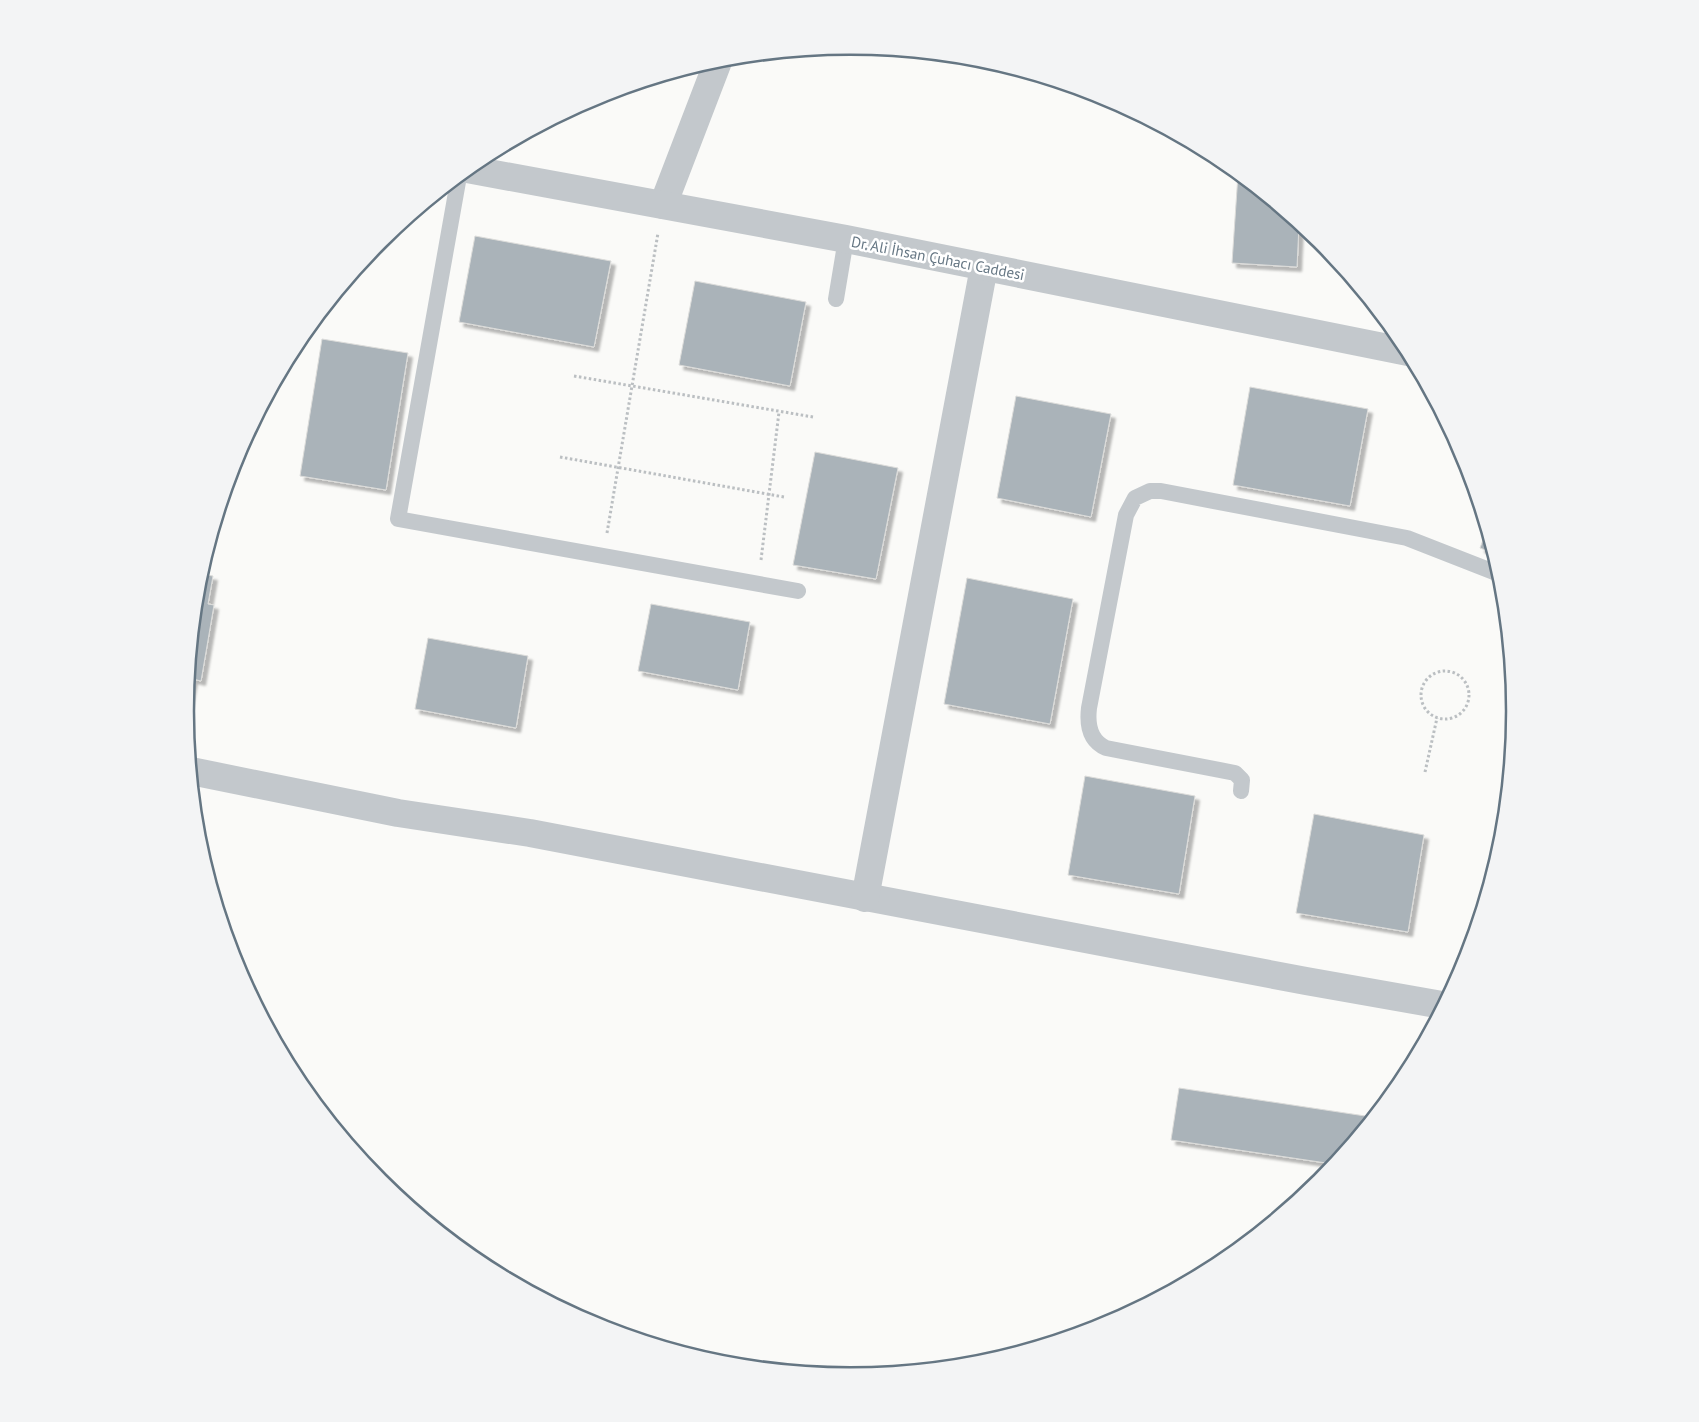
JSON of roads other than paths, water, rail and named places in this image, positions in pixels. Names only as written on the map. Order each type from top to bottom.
[{"type":"street","points":[[663,205],[715,70]]},
{"type":"street","name":"Dr. Ali İhsan Çuhacı Caddesi","points":[[478,171],[846,239],[1397,350]]},
{"type":"street","points":[[865,898],[984,267]]},
{"type":"street","points":[[197,772],[398,812],[540,835],[865,898],[1054,932],[1306,982],[1436,1004]]},
{"type":"lane","points":[[457,186],[398,519],[798,591]]},
{"type":"lane","points":[[836,299],[846,239]]},
{"type":"lane","points":[[1241,791],[1242,780],[1235,773],[1106,748],[1094,741],[1091,734],[1088,724],[1089,708],[1126,515],[1135,498],[1150,491],[1161,491],[1407,538],[1490,570]]}]
